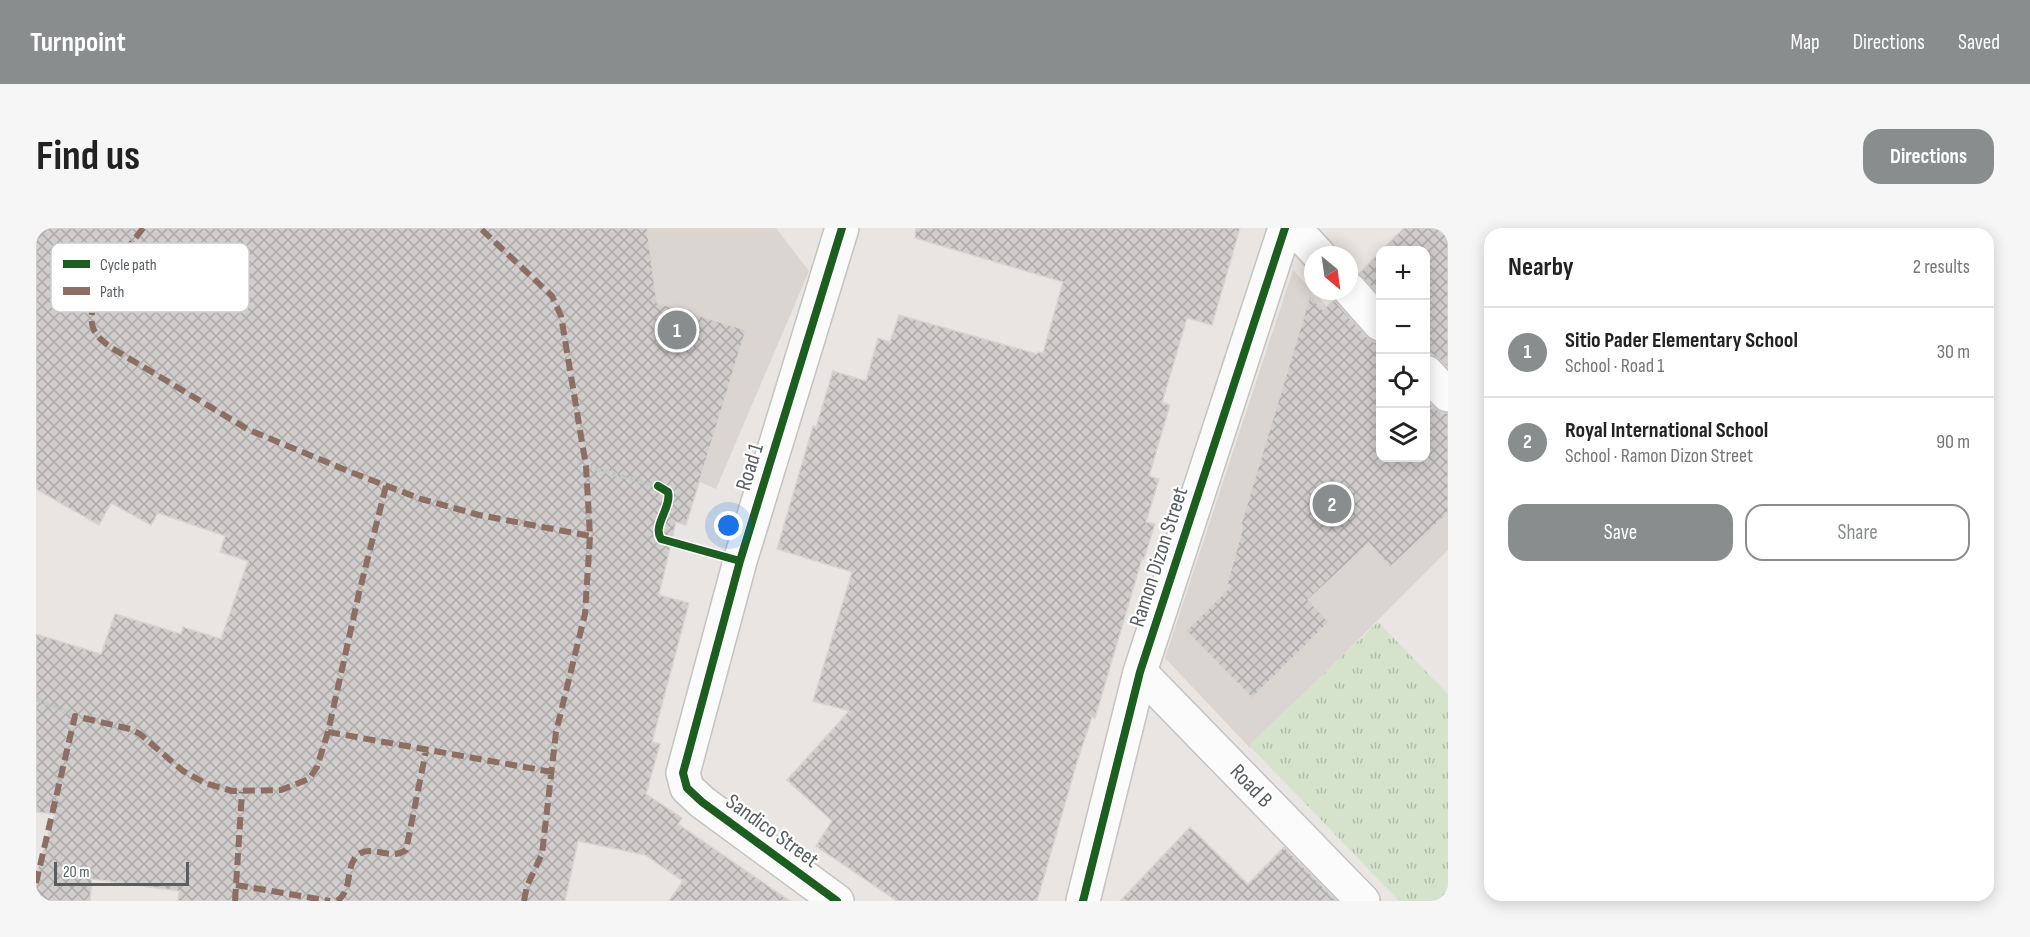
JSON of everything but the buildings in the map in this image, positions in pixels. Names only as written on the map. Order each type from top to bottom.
[{"type":"street","name":"Ramon Dizon Street","points":[[1083,901],[1140,672],[1285,228]]},
{"type":"street","points":[[1294,228],[1310,246]]},
{"type":"street","name":"Road 1","points":[[687,788],[683,773],[830,235]]},
{"type":"street","points":[[1358,299],[1376,319]]},
{"type":"street","points":[[1430,377],[1448,395]]},
{"type":"street","name":"Road B","points":[[1140,672],[1363,901]]},
{"type":"street","name":"Sandico Street","points":[[687,788],[837,901]]},
{"type":"path","points":[[586,466],[663,488],[668,492],[669,498],[658,531],[661,539],[740,561]]},
{"type":"path","points":[[36,699],[75,716]]},
{"type":"shaded area","points":[[471,228],[776,228],[809,271],[716,489],[608,443]]},
{"type":"shaded area","points":[[1293,270],[1304,282],[1304,300],[1321,300],[1376,359],[1376,462],[1430,462],[1430,454],[1448,436],[1448,550],[1250,748],[1165,658]]},
{"type":"green space","points":[[1378,622],[1448,694],[1448,901],[1399,901],[1249,745]]},
{"type":"marked path","points":[[132,243],[143,228]]},
{"type":"marked path","points":[[93,312],[91,319],[94,330],[110,347],[249,430],[421,499],[479,515],[590,536],[586,466],[561,316],[552,296],[480,228]]},
{"type":"marked path","points":[[36,883],[75,716],[130,729],[140,734],[183,771],[205,783],[232,791],[281,790],[309,779],[317,767],[328,732],[386,486]]},
{"type":"marked path","points":[[524,901],[527,886],[542,854],[556,732],[585,614],[590,536]]},
{"type":"marked path","points":[[328,732],[552,772]]},
{"type":"marked path","points":[[337,901],[346,891],[352,864],[359,854],[370,851],[394,854],[406,850],[426,751]]},
{"type":"marked path","points":[[235,901],[242,792]]},
{"type":"marked path","points":[[236,885],[330,901]]},
{"type":"cycle path","points":[[837,901],[702,802],[687,788],[683,773],[740,561],[842,228]]},
{"type":"cycle path","points":[[1083,901],[1140,672],[1285,228]]},
{"type":"cycle path","points":[[658,486],[668,492],[667,504],[659,528],[661,539],[740,561]]},
{"type":"place","name":"Sitio Pader Elementary School","points":[[677,330]]},
{"type":"place","name":"Royal International School","points":[[1332,504]]}]
